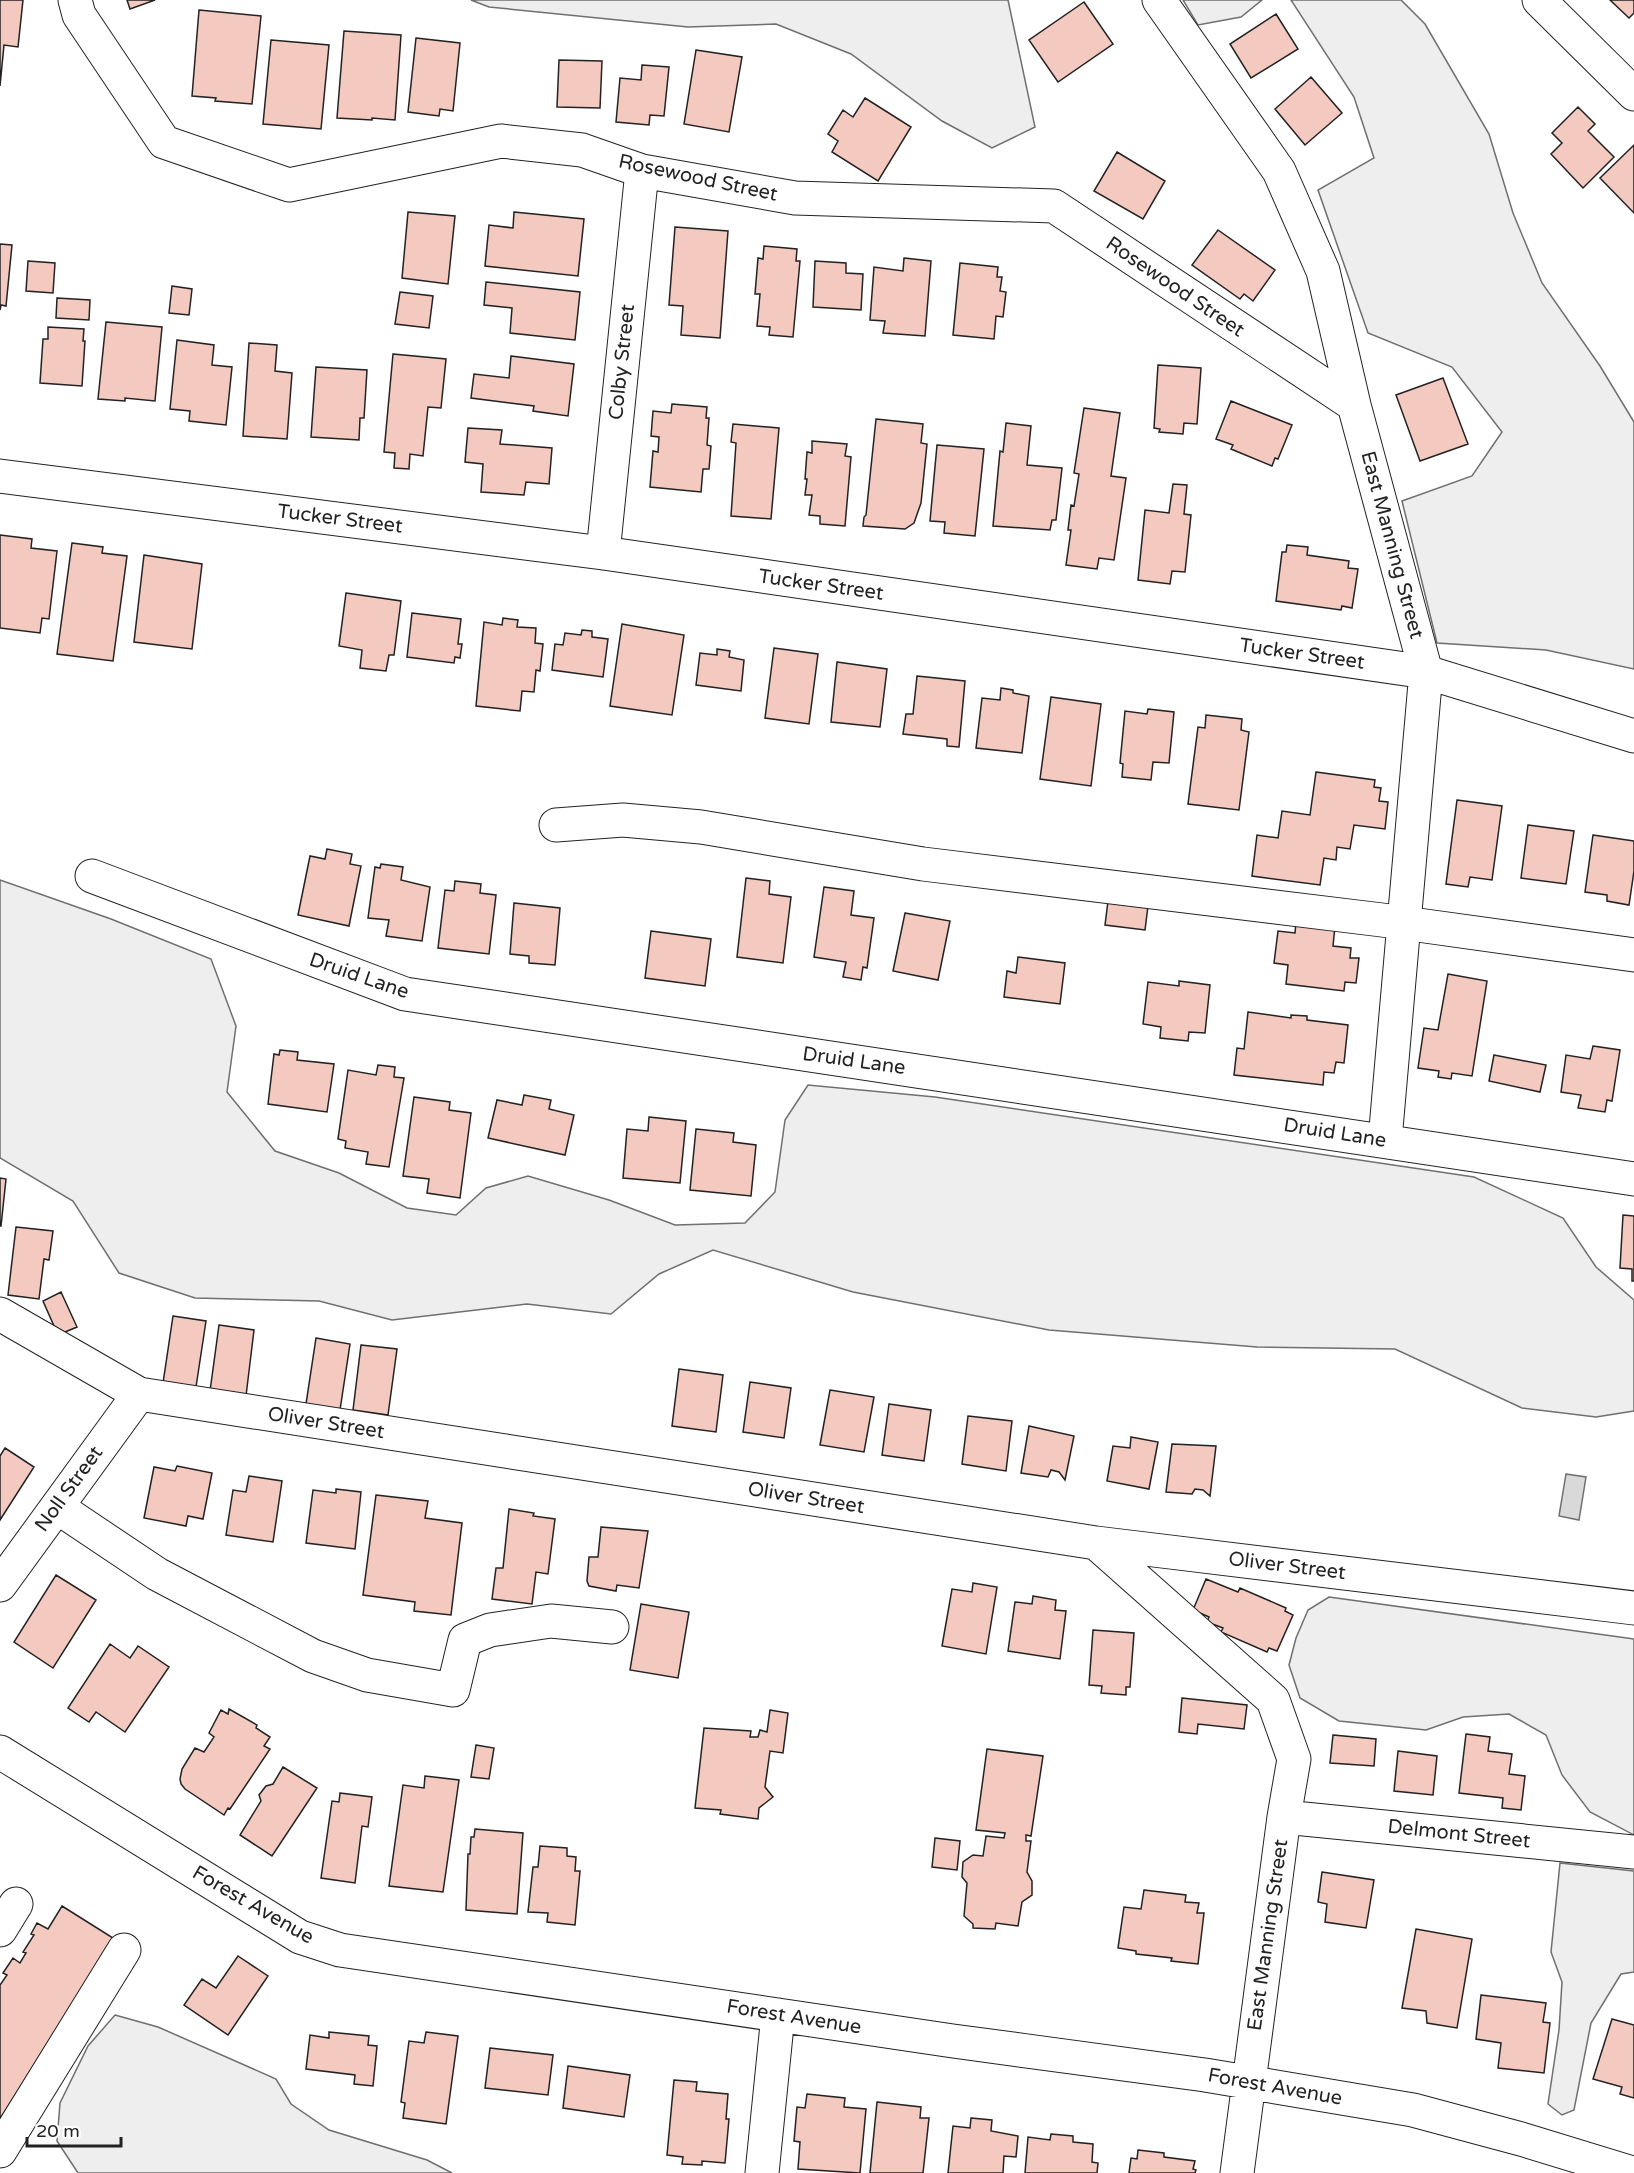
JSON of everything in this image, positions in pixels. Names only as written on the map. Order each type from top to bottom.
[{"type":"street","name":"Rosewood Street","points":[[75,0],[79,15],[164,142],[289,185],[501,141],[582,150],[642,171],[795,198],[1054,206],[1354,405]]},
{"type":"street","name":"East Manning Street","points":[[1159,0],[1279,171],[1323,271],[1354,405],[1426,672],[1385,1140]]},
{"type":"street","points":[[1539,0],[1634,94]]},
{"type":"street","name":"Colby Street","points":[[603,554],[642,171]]},
{"type":"street","name":"Tucker Street","points":[[0,476],[603,554],[1426,672],[1634,736]]},
{"type":"street","points":[[556,825],[623,820],[701,827],[923,864],[1213,898],[1634,955]]},
{"type":"street","name":"Druid Lane","points":[[92,876],[405,994],[1634,1179]]},
{"type":"street","name":"Oliver Street","points":[[0,1314],[139,1394],[1096,1543],[1634,1608]]},
{"type":"street","name":"Noll Street","points":[[0,1585],[139,1394]]},
{"type":"street","points":[[57,1507],[157,1574],[313,1656],[367,1675],[453,1690],[465,1640],[490,1630],[551,1621],[612,1626]]},
{"type":"street","name":"East Manning Street","points":[[1096,1543],[1273,1700],[1294,1759],[1284,1817],[1237,2173]]},
{"type":"street","name":"Forest Avenue","points":[[0,1752],[300,1937],[340,1950],[1248,2082],[1413,2110],[1521,2139],[1632,2173]]},
{"type":"street","name":"Delmont Street","points":[[1284,1817],[1634,1852]]},
{"type":"street","points":[[0,2151],[124,1950]]},
{"type":"street","points":[[762,2173],[778,2015]]},
{"type":"shaded area","points":[[471,0],[1008,0],[1035,127],[992,148],[942,121],[851,54],[776,24],[688,27],[489,7]]},
{"type":"shaded area","points":[[1183,0],[1262,0],[1241,17],[1198,25]]},
{"type":"shaded area","points":[[1291,0],[1401,0],[1425,24],[1489,134],[1513,213],[1542,283],[1600,366],[1634,422],[1634,669],[1546,650],[1437,643],[1402,501],[1472,476],[1502,432],[1452,367],[1368,333],[1318,190],[1374,158],[1354,97]]},
{"type":"shaded area","points":[[0,880],[111,919],[211,959],[236,1026],[227,1092],[275,1151],[339,1173],[407,1208],[456,1215],[486,1188],[528,1176],[609,1200],[675,1225],[745,1223],[775,1192],[785,1120],[808,1085],[935,1097],[1474,1177],[1563,1218],[1596,1267],[1634,1300],[1634,1411],[1596,1417],[1522,1408],[1395,1349],[1257,1347],[1049,1330],[853,1292],[713,1250],[659,1274],[611,1314],[527,1304],[392,1320],[319,1301],[195,1298],[119,1273],[73,1201],[0,1158]]},
{"type":"shaded area","points":[[1566,1474],[1586,1477],[1579,1520],[1559,1516]]},
{"type":"shaded area","points":[[1329,1597],[1634,1639],[1634,1835],[1590,1812],[1562,1775],[1546,1735],[1509,1714],[1463,1717],[1426,1730],[1339,1721],[1300,1698],[1289,1665],[1296,1638],[1308,1610]]},
{"type":"shaded area","points":[[1560,1863],[1634,1871],[1634,1972],[1621,1974],[1591,2023],[1574,2110],[1562,2115],[1548,2104],[1559,2030],[1562,1982],[1551,1952]]},
{"type":"shaded area","points":[[115,2015],[158,2027],[276,2079],[291,2104],[329,2130],[427,2160],[452,2173],[78,2173],[57,2141],[60,2103],[88,2046]]},
{"type":"building","points":[[0,0],[23,0],[18,47],[4,45],[0,86]]},
{"type":"building","points":[[127,0],[155,0],[130,9]]},
{"type":"building","points":[[1610,0],[1634,0],[1634,13],[1629,18]]},
{"type":"building","points":[[1084,2],[1113,44],[1058,82],[1029,40]]},
{"type":"building","points":[[199,10],[261,16],[252,104],[215,101],[216,98],[192,96]]},
{"type":"building","points":[[1276,14],[1298,49],[1251,78],[1230,44]]},
{"type":"building","points":[[344,31],[401,35],[395,120],[337,118]]},
{"type":"building","points":[[416,38],[460,43],[453,111],[440,109],[439,116],[408,112]]},
{"type":"building","points":[[271,40],[329,45],[321,129],[263,124]]},
{"type":"building","points":[[696,50],[742,57],[729,132],[684,124]]},
{"type":"building","points":[[559,60],[602,61],[600,108],[557,107]]},
{"type":"building","points":[[642,65],[669,67],[664,116],[650,115],[649,125],[616,122],[620,78],[641,80]]},
{"type":"building","points":[[1311,77],[1342,113],[1305,145],[1275,109]]},
{"type":"building","points":[[865,98],[911,127],[878,181],[832,152],[838,141],[828,134],[843,110],[853,117]]},
{"type":"building","points":[[1578,107],[1595,124],[1588,131],[1614,157],[1583,188],[1551,154],[1562,143],[1552,133]]},
{"type":"building","points":[[1634,145],[1634,213],[1600,178]]},
{"type":"building","points":[[1117,152],[1165,181],[1143,219],[1094,191]]},
{"type":"building","points":[[408,212],[455,216],[448,284],[402,278]]},
{"type":"building","points":[[514,212],[584,219],[578,276],[485,266],[489,225],[513,228]]},
{"type":"building","points":[[675,227],[728,231],[720,338],[681,335],[683,306],[669,305]]},
{"type":"building","points":[[1218,230],[1275,270],[1253,301],[1244,294],[1240,299],[1192,265]]},
{"type":"building","points":[[0,244],[12,245],[6,306],[1,305],[0,310]]},
{"type":"building","points":[[764,246],[797,249],[796,261],[800,261],[793,337],[769,335],[770,327],[757,326],[760,294],[755,294],[758,258],[763,259]]},
{"type":"building","points":[[904,258],[931,261],[925,336],[883,333],[885,321],[870,320],[874,267],[903,271]]},
{"type":"building","points":[[28,261],[55,263],[53,293],[26,291]]},
{"type":"building","points":[[815,261],[846,263],[846,273],[863,274],[861,310],[813,307]]},
{"type":"building","points":[[960,263],[998,267],[997,277],[1002,277],[1000,291],[1006,292],[1003,317],[996,316],[994,339],[953,335]]},
{"type":"building","points":[[486,282],[580,292],[575,340],[510,333],[512,308],[484,305]]},
{"type":"building","points":[[172,286],[192,289],[189,315],[169,313]]},
{"type":"building","points":[[400,292],[433,296],[429,328],[395,324]]},
{"type":"building","points":[[57,298],[90,300],[89,320],[56,318]]},
{"type":"building","points":[[106,322],[162,327],[155,401],[125,398],[125,401],[98,399]]},
{"type":"building","points":[[48,327],[84,329],[82,386],[40,383],[43,339],[48,339]]},
{"type":"building","points":[[177,340],[214,345],[212,365],[232,367],[226,425],[189,421],[190,411],[170,409]]},
{"type":"building","points":[[249,343],[277,345],[275,371],[292,373],[287,439],[243,436]]},
{"type":"building","points":[[393,354],[446,359],[441,408],[428,407],[423,456],[410,454],[409,469],[394,468],[395,453],[384,452]]},
{"type":"building","points":[[511,356],[574,364],[568,416],[533,411],[534,406],[471,398],[474,374],[509,378]]},
{"type":"building","points":[[1158,365],[1201,368],[1197,424],[1184,423],[1183,434],[1159,432],[1160,429],[1154,428]]},
{"type":"building","points":[[316,367],[367,370],[364,418],[360,418],[359,440],[311,437]]},
{"type":"building","points":[[1443,378],[1468,444],[1420,461],[1396,395]]},
{"type":"building","points":[[1231,401],[1292,425],[1278,459],[1275,458],[1272,466],[1231,449],[1233,445],[1216,439]]},
{"type":"building","points":[[672,404],[707,407],[706,418],[709,418],[707,445],[711,446],[709,469],[703,469],[701,492],[650,487],[653,451],[658,452],[659,437],[651,436],[653,411],[671,413]]},
{"type":"building","points":[[1084,408],[1120,413],[1111,476],[1126,478],[1114,560],[1099,558],[1097,569],[1066,565],[1071,530],[1068,530],[1071,505],[1074,506],[1079,474],[1074,473]]},
{"type":"building","points":[[876,419],[923,424],[921,443],[927,444],[921,503],[914,523],[905,529],[863,526]]},
{"type":"building","points":[[1006,423],[1031,426],[1027,465],[1062,468],[1056,520],[1052,520],[1050,530],[993,526],[1000,451],[1003,452]]},
{"type":"building","points":[[733,424],[779,428],[771,519],[731,516],[736,443],[731,442]]},
{"type":"building","points":[[468,428],[502,430],[500,444],[552,448],[549,484],[526,482],[524,495],[481,492],[483,464],[465,462]]},
{"type":"building","points":[[812,441],[847,444],[845,456],[851,457],[845,526],[820,524],[820,516],[809,515],[812,495],[805,495],[807,479],[805,479],[807,452],[812,453]]},
{"type":"building","points":[[937,445],[984,449],[975,536],[944,533],[945,522],[930,521]]},
{"type":"building","points":[[1173,484],[1187,485],[1184,514],[1191,515],[1185,572],[1172,571],[1170,584],[1138,580],[1145,510],[1169,513]]},
{"type":"building","points":[[0,535],[32,539],[31,548],[57,551],[49,619],[42,618],[40,633],[0,628]]},
{"type":"building","points":[[72,543],[103,547],[102,553],[127,556],[113,661],[57,654]]},
{"type":"building","points":[[1287,545],[1308,547],[1307,555],[1349,561],[1348,568],[1358,569],[1352,608],[1342,606],[1341,610],[1276,601],[1282,552],[1286,552]]},
{"type":"building","points":[[144,555],[202,564],[192,649],[134,642]]},
{"type":"building","points":[[346,593],[401,601],[394,655],[389,655],[386,671],[360,668],[362,650],[339,646]]},
{"type":"building","points":[[412,613],[461,619],[458,644],[462,644],[460,658],[455,657],[454,663],[407,657]]},
{"type":"building","points":[[503,618],[518,620],[517,627],[536,628],[535,643],[543,644],[540,671],[536,670],[534,692],[522,691],[520,711],[476,706],[484,622],[502,625]]},
{"type":"building","points":[[622,624],[684,635],[672,715],[610,706]]},
{"type":"building","points":[[582,630],[592,631],[592,637],[608,639],[603,677],[552,670],[555,644],[563,645],[565,633],[581,635]]},
{"type":"building","points":[[774,648],[818,654],[809,724],[765,718]]},
{"type":"building","points":[[717,649],[730,651],[729,657],[744,660],[741,691],[696,685],[700,653],[717,655]]},
{"type":"building","points":[[837,662],[887,669],[880,727],[831,722]]},
{"type":"building","points":[[917,676],[965,681],[959,747],[947,746],[947,739],[903,734],[906,714],[913,714]]},
{"type":"building","points":[[1001,688],[1029,696],[1022,753],[976,748],[982,698],[1000,700]]},
{"type":"building","points":[[1051,697],[1101,704],[1091,786],[1040,779]]},
{"type":"building","points":[[1148,709],[1174,712],[1169,763],[1153,762],[1151,780],[1122,777],[1123,764],[1120,763],[1125,711],[1147,714]]},
{"type":"building","points":[[1206,715],[1242,719],[1241,730],[1249,732],[1239,810],[1188,804],[1198,727],[1205,728]]},
{"type":"building","points":[[1316,772],[1375,780],[1374,787],[1381,788],[1379,801],[1388,802],[1385,829],[1354,825],[1350,849],[1337,847],[1336,860],[1324,858],[1320,885],[1252,876],[1257,835],[1278,838],[1282,811],[1310,815]]},
{"type":"building","points":[[1457,800],[1502,806],[1492,880],[1470,877],[1468,887],[1446,884]]},
{"type":"building","points":[[1528,825],[1574,831],[1566,884],[1521,878]]},
{"type":"building","points":[[1593,835],[1634,841],[1634,871],[1629,905],[1607,901],[1607,895],[1585,892]]},
{"type":"building","points":[[327,849],[352,854],[350,864],[361,866],[349,926],[298,915],[310,856],[325,859]]},
{"type":"building","points":[[381,864],[403,867],[401,880],[430,887],[422,941],[386,936],[389,920],[368,918],[375,867],[380,868]]},
{"type":"building","points":[[746,878],[770,881],[769,894],[791,897],[783,963],[737,957]]},
{"type":"building","points":[[455,881],[481,884],[480,893],[496,895],[489,954],[438,948],[445,890],[454,891]]},
{"type":"building","points":[[824,887],[854,891],[851,915],[874,918],[867,968],[863,967],[861,980],[843,977],[846,962],[814,957]]},
{"type":"building","points":[[1109,893],[1149,898],[1145,930],[1105,925]]},
{"type":"building","points":[[514,903],[560,908],[555,965],[529,963],[529,956],[510,954]]},
{"type":"building","points":[[905,913],[950,921],[938,980],[893,971]]},
{"type":"building","points":[[1296,922],[1335,926],[1333,946],[1351,948],[1350,958],[1359,958],[1356,983],[1345,982],[1344,991],[1286,984],[1288,965],[1274,963],[1278,931],[1295,933]]},
{"type":"building","points":[[651,931],[711,939],[705,986],[645,978]]},
{"type":"building","points":[[1018,957],[1065,963],[1060,1004],[1004,997],[1007,971],[1016,973]]},
{"type":"building","points":[[1448,974],[1487,981],[1472,1076],[1452,1073],[1451,1079],[1438,1077],[1439,1071],[1418,1068],[1424,1028],[1438,1030]]},
{"type":"building","points":[[1179,981],[1210,985],[1205,1033],[1189,1032],[1188,1041],[1160,1038],[1161,1027],[1143,1024],[1148,982],[1179,986]]},
{"type":"building","points":[[1248,1012],[1291,1018],[1291,1015],[1307,1016],[1307,1020],[1348,1025],[1344,1063],[1336,1062],[1334,1073],[1324,1072],[1323,1085],[1234,1075],[1237,1048],[1244,1049]]},
{"type":"building","points":[[1593,1046],[1620,1050],[1612,1101],[1607,1100],[1605,1112],[1578,1108],[1581,1095],[1561,1092],[1566,1055],[1590,1059]]},
{"type":"building","points":[[280,1050],[298,1052],[297,1060],[334,1064],[327,1112],[268,1104],[274,1054],[279,1055]]},
{"type":"building","points":[[1494,1055],[1546,1065],[1540,1092],[1489,1081]]},
{"type":"building","points":[[378,1065],[395,1067],[394,1077],[404,1078],[389,1167],[366,1164],[368,1152],[345,1148],[346,1141],[338,1139],[348,1070],[376,1075]]},
{"type":"building","points":[[524,1095],[551,1100],[549,1109],[574,1115],[565,1155],[488,1138],[497,1100],[522,1105]]},
{"type":"building","points":[[414,1097],[450,1102],[449,1110],[471,1113],[460,1198],[427,1193],[429,1179],[403,1176]]},
{"type":"building","points":[[649,1117],[686,1121],[680,1183],[623,1178],[627,1129],[648,1131]]},
{"type":"building","points":[[696,1129],[734,1133],[733,1142],[756,1145],[751,1196],[690,1190]]},
{"type":"building","points":[[0,1178],[6,1179],[1,1226],[0,1226]]},
{"type":"building","points":[[1623,1215],[1634,1216],[1634,1281],[1632,1281],[1632,1269],[1620,1268]]},
{"type":"building","points":[[16,1227],[53,1231],[49,1260],[44,1259],[39,1299],[8,1295]]},
{"type":"building","points":[[61,1292],[77,1327],[58,1335],[43,1301]]},
{"type":"building","points":[[173,1316],[206,1321],[196,1387],[163,1383]]},
{"type":"building","points":[[219,1325],[254,1330],[246,1396],[210,1391]]},
{"type":"building","points":[[316,1338],[350,1344],[340,1410],[306,1404]]},
{"type":"building","points":[[361,1345],[397,1349],[388,1415],[353,1410]]},
{"type":"building","points":[[679,1369],[723,1375],[716,1432],[672,1426]]},
{"type":"building","points":[[750,1382],[791,1388],[784,1438],[743,1432]]},
{"type":"building","points":[[830,1390],[874,1397],[864,1452],[820,1445]]},
{"type":"building","points":[[889,1404],[931,1410],[924,1461],[882,1455]]},
{"type":"building","points":[[968,1416],[1012,1421],[1006,1471],[962,1464]]},
{"type":"building","points":[[1029,1426],[1074,1436],[1065,1480],[1059,1472],[1051,1470],[1048,1477],[1021,1473]]},
{"type":"building","points":[[1131,1437],[1158,1442],[1149,1489],[1107,1481],[1113,1446],[1130,1448]]},
{"type":"building","points":[[1172,1444],[1216,1446],[1210,1496],[1203,1490],[1195,1489],[1192,1494],[1166,1492]]},
{"type":"building","points":[[5,1448],[34,1467],[0,1520],[0,1456]]},
{"type":"building","points":[[177,1466],[212,1473],[203,1519],[188,1516],[186,1526],[144,1518],[154,1467],[175,1471]]},
{"type":"building","points":[[249,1476],[282,1481],[273,1542],[226,1535],[233,1490],[246,1492]]},
{"type":"building","points":[[336,1489],[361,1492],[355,1549],[306,1543],[313,1490],[336,1493]]},
{"type":"building","points":[[376,1495],[428,1501],[425,1518],[462,1523],[451,1615],[414,1611],[415,1602],[363,1595]]},
{"type":"building","points":[[509,1509],[555,1519],[548,1574],[536,1572],[532,1604],[492,1599],[496,1568],[503,1568]]},
{"type":"building","points":[[601,1527],[648,1531],[639,1588],[617,1585],[616,1591],[589,1586],[587,1581],[589,1557],[598,1557]]},
{"type":"building","points":[[56,1575],[96,1600],[53,1668],[14,1642]]},
{"type":"building","points":[[1206,1579],[1238,1592],[1240,1588],[1286,1608],[1285,1611],[1293,1615],[1277,1651],[1269,1648],[1267,1652],[1221,1632],[1223,1628],[1207,1622],[1209,1617],[1193,1610]]},
{"type":"building","points":[[973,1583],[997,1587],[986,1654],[942,1646],[952,1589],[972,1592]]},
{"type":"building","points":[[1033,1596],[1056,1600],[1055,1610],[1066,1611],[1060,1659],[1008,1651],[1015,1602],[1032,1604]]},
{"type":"building","points":[[641,1604],[689,1612],[678,1678],[630,1670]]},
{"type":"building","points":[[1093,1630],[1134,1633],[1130,1687],[1126,1687],[1126,1695],[1101,1693],[1102,1686],[1089,1685]]},
{"type":"building","points":[[110,1644],[130,1658],[138,1646],[169,1667],[125,1732],[96,1712],[89,1722],[68,1708]]},
{"type":"building","points":[[1182,1698],[1247,1705],[1244,1729],[1198,1724],[1197,1734],[1179,1732]]},
{"type":"building","points":[[229,1709],[257,1725],[256,1728],[270,1737],[264,1746],[270,1749],[224,1815],[185,1789],[180,1779],[182,1769],[195,1748],[204,1752],[214,1737],[209,1733],[221,1710],[228,1714]]},
{"type":"building","points":[[770,1710],[788,1713],[783,1753],[770,1751],[765,1787],[773,1797],[759,1808],[758,1819],[720,1814],[721,1810],[695,1808],[704,1728],[751,1731],[750,1737],[758,1737],[760,1730],[767,1732]]},
{"type":"building","points":[[1466,1734],[1490,1737],[1488,1751],[1512,1754],[1509,1774],[1525,1776],[1521,1810],[1502,1808],[1503,1798],[1459,1793]]},
{"type":"building","points":[[1333,1735],[1376,1739],[1374,1766],[1330,1763]]},
{"type":"building","points":[[476,1745],[494,1748],[489,1779],[471,1777]]},
{"type":"building","points":[[987,1749],[1043,1756],[1031,1836],[1026,1835],[1026,1841],[1031,1841],[1027,1872],[1032,1881],[1032,1895],[1022,1902],[1018,1926],[996,1923],[995,1929],[973,1928],[973,1924],[964,1916],[967,1883],[962,1877],[963,1862],[973,1855],[983,1856],[986,1836],[1004,1838],[1005,1833],[976,1830]]},
{"type":"building","points":[[1398,1751],[1437,1756],[1433,1795],[1394,1791]]},
{"type":"building","points":[[283,1767],[317,1788],[272,1856],[240,1835],[261,1801],[259,1795],[266,1786],[273,1784]]},
{"type":"building","points":[[425,1776],[459,1780],[443,1892],[389,1886],[403,1785],[424,1788]]},
{"type":"building","points":[[340,1793],[372,1797],[368,1827],[362,1826],[355,1883],[321,1878],[332,1801],[339,1802]]},
{"type":"building","points":[[475,1829],[523,1833],[517,1914],[466,1910],[468,1854],[470,1854],[471,1837],[474,1837]]},
{"type":"building","points":[[935,1838],[960,1841],[957,1870],[932,1867]]},
{"type":"building","points":[[540,1846],[567,1848],[567,1856],[576,1857],[575,1871],[580,1871],[575,1925],[547,1922],[548,1913],[528,1912],[533,1867],[538,1867]]},
{"type":"building","points":[[1322,1872],[1374,1880],[1366,1928],[1325,1922],[1327,1904],[1318,1902]]},
{"type":"building","points":[[1144,1890],[1186,1895],[1185,1902],[1199,1903],[1197,1913],[1204,1913],[1198,1964],[1136,1954],[1136,1951],[1118,1948],[1124,1907],[1141,1909]]},
{"type":"building","points":[[62,1906],[113,1938],[0,2119],[0,1985],[7,1975],[3,1973],[13,1958],[20,1963],[26,1953],[23,1952],[34,1935],[31,1934],[37,1923],[48,1929]]},
{"type":"building","points":[[1416,1929],[1472,1939],[1457,2028],[1427,2023],[1426,2011],[1402,2008]]},
{"type":"building","points":[[238,1956],[268,1976],[228,2035],[184,2005],[202,1979],[216,1988]]},
{"type":"building","points":[[1481,1995],[1546,2003],[1543,2022],[1550,2023],[1544,2073],[1498,2068],[1501,2043],[1476,2039]]},
{"type":"building","points":[[1612,2019],[1634,2025],[1634,2098],[1620,2094],[1622,2087],[1593,2079]]},
{"type":"building","points":[[329,2032],[369,2036],[368,2045],[377,2046],[373,2086],[354,2084],[355,2075],[306,2069],[310,2035],[329,2038]]},
{"type":"building","points":[[426,2032],[458,2036],[446,2124],[403,2118],[405,2103],[401,2102],[409,2041],[424,2043]]},
{"type":"building","points":[[490,2048],[553,2055],[548,2095],[485,2088]]},
{"type":"building","points":[[568,2066],[630,2075],[624,2117],[563,2108]]},
{"type":"building","points":[[674,2080],[697,2082],[696,2091],[728,2094],[726,2119],[729,2119],[725,2163],[702,2161],[702,2165],[682,2164],[683,2157],[667,2155]]},
{"type":"building","points":[[807,2094],[845,2098],[844,2107],[866,2109],[860,2173],[798,2169],[800,2142],[794,2141],[797,2107],[805,2108]]},
{"type":"building","points":[[877,2102],[921,2107],[920,2118],[929,2118],[923,2173],[870,2173]]},
{"type":"building","points":[[971,2118],[992,2120],[991,2131],[1018,2136],[1016,2157],[1004,2156],[1003,2173],[948,2173],[953,2126],[970,2128]]},
{"type":"building","points":[[1051,2134],[1073,2136],[1073,2142],[1093,2144],[1092,2162],[1098,2163],[1097,2173],[1025,2173],[1028,2137],[1050,2140]]},
{"type":"building","points":[[1138,2150],[1164,2153],[1164,2157],[1195,2161],[1193,2169],[1196,2170],[1195,2173],[1129,2173],[1131,2158],[1137,2159]]}]
